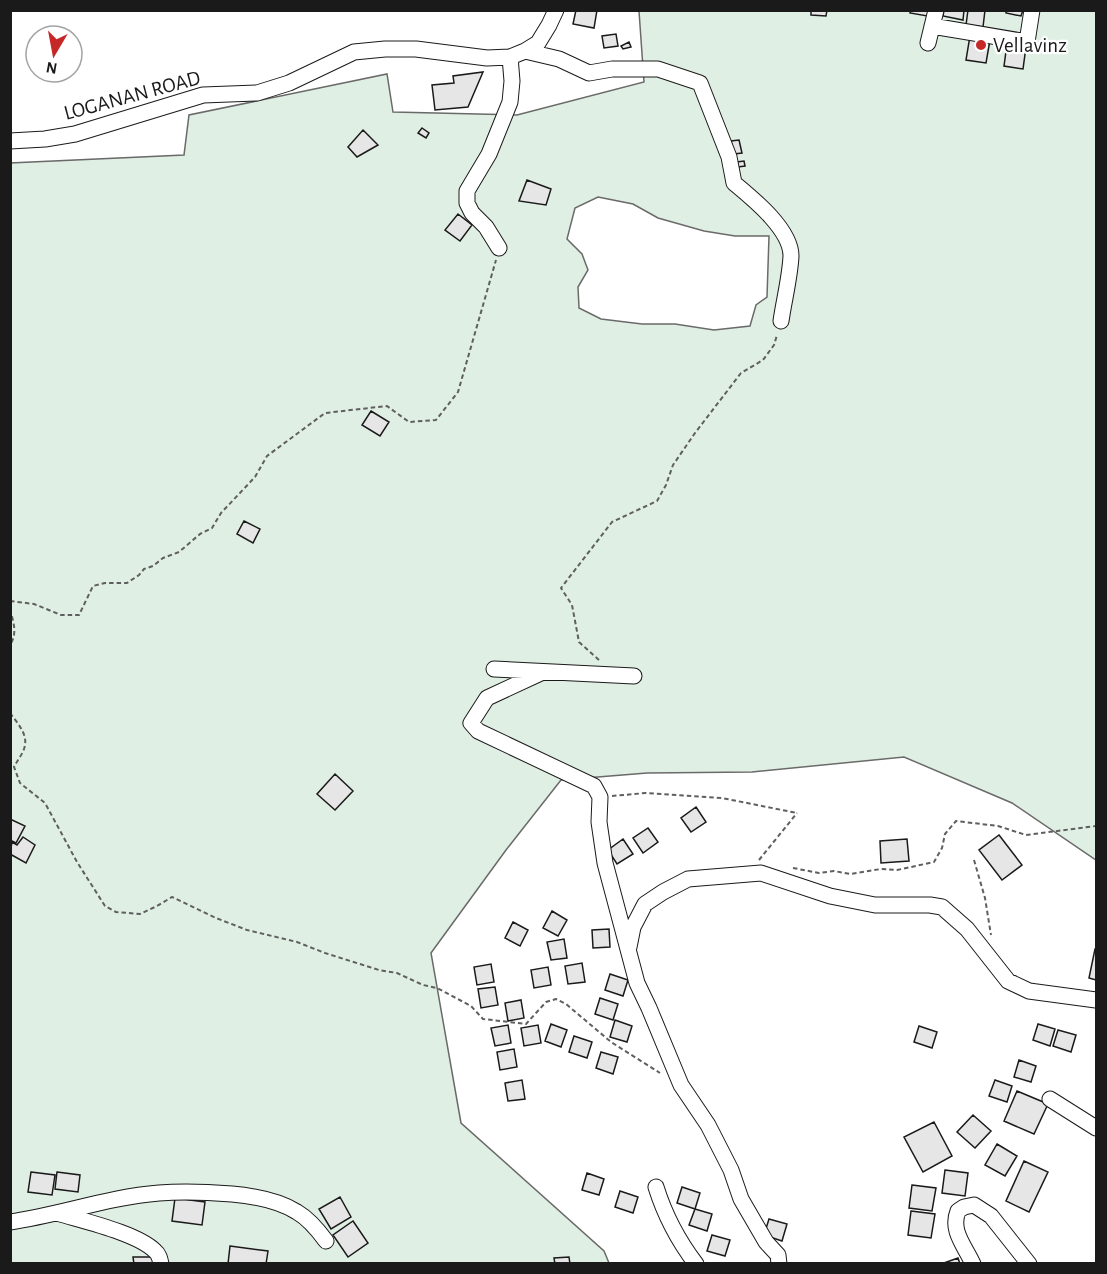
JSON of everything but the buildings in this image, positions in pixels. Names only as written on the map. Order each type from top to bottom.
[{"type":"street","name":"LOGANAN ROAD","points":[[10,141],[75,134],[203,95],[257,93],[289,83],[354,52],[385,49],[487,58],[510,57],[538,43],[556,10]]},
{"type":"street","points":[[928,43],[936,10]]},
{"type":"street","points":[[932,26],[1027,42],[1032,10]]},
{"type":"street","points":[[525,51],[560,59],[589,73],[612,69],[658,69],[700,83],[729,157],[734,183],[760,204],[785,236],[791,253],[781,321]]},
{"type":"street","points":[[499,248],[486,227],[472,213],[467,203],[467,191],[489,154],[510,102],[512,81],[510,57]]},
{"type":"street","points":[[494,669],[634,676]]},
{"type":"street","points":[[543,672],[487,698],[471,723],[478,731],[594,786],[600,797],[598,822],[605,863],[627,953],[637,983],[681,1085],[708,1125],[754,1223],[778,1255],[778,1263]]},
{"type":"street","points":[[627,953],[633,927],[645,904],[663,892],[688,879],[761,873],[830,896],[875,905],[930,905],[942,908],[967,929],[1008,981],[1029,991],[1096,1000]]},
{"type":"street","points":[[1050,1099],[1096,1128]]},
{"type":"street","points":[[656,1187],[677,1239],[696,1263]]},
{"type":"street","points":[[10,1222],[158,1193],[200,1192],[240,1195],[277,1202],[298,1212],[326,1241]]},
{"type":"street","points":[[973,1263],[957,1234],[955,1225],[958,1211],[974,1205],[990,1216],[1029,1263]]},
{"type":"street","points":[[57,1214],[120,1233],[146,1244],[158,1252],[161,1263]]},
{"type":"path","points":[[10,601],[34,604],[61,615],[79,615],[93,586],[127,582],[163,558],[179,552],[200,534],[212,528],[221,513],[255,477],[267,456],[325,413],[387,406],[409,422],[436,420],[458,392],[499,248]]},
{"type":"path","points":[[616,675],[579,642],[572,605],[561,588],[612,522],[657,501],[673,465],[695,433],[741,373],[763,360],[774,345],[781,321]]},
{"type":"path","points":[[10,609],[15,638],[10,645]]},
{"type":"path","points":[[10,713],[23,730],[25,740],[24,750],[14,767],[20,783],[45,803],[76,862],[105,906],[116,912],[140,914],[172,897],[247,930],[297,942],[379,970],[398,973],[423,985],[437,988],[471,1006],[483,1019],[526,1024],[546,1002],[556,999],[566,1004],[611,1042],[661,1073]]},
{"type":"path","points":[[600,797],[646,793],[676,794],[722,798],[797,813],[747,874]]},
{"type":"path","points":[[784,870],[795,868],[819,873],[834,871],[850,874],[880,869],[897,870],[934,861],[942,848],[945,834],[956,821],[998,826],[1026,835],[1096,826]]},
{"type":"path","points":[[974,860],[985,898],[994,962]]},
{"type":"green space","points":[[639,11],[1096,11],[1096,860],[1012,803],[904,757],[752,772],[647,773],[561,780],[506,850],[431,953],[461,1123],[604,1251],[609,1263],[11,1263],[10,163],[184,155],[189,115],[387,74],[393,112],[517,115],[644,82]],"holes":[[[598,197],[633,204],[658,218],[704,231],[735,236],[769,236],[767,297],[756,305],[750,326],[714,330],[675,324],[642,324],[601,319],[579,308],[578,287],[588,270],[582,254],[567,239],[575,208]]]},
{"type":"place","name":"Vellavinz","points":[[981,45]]}]
